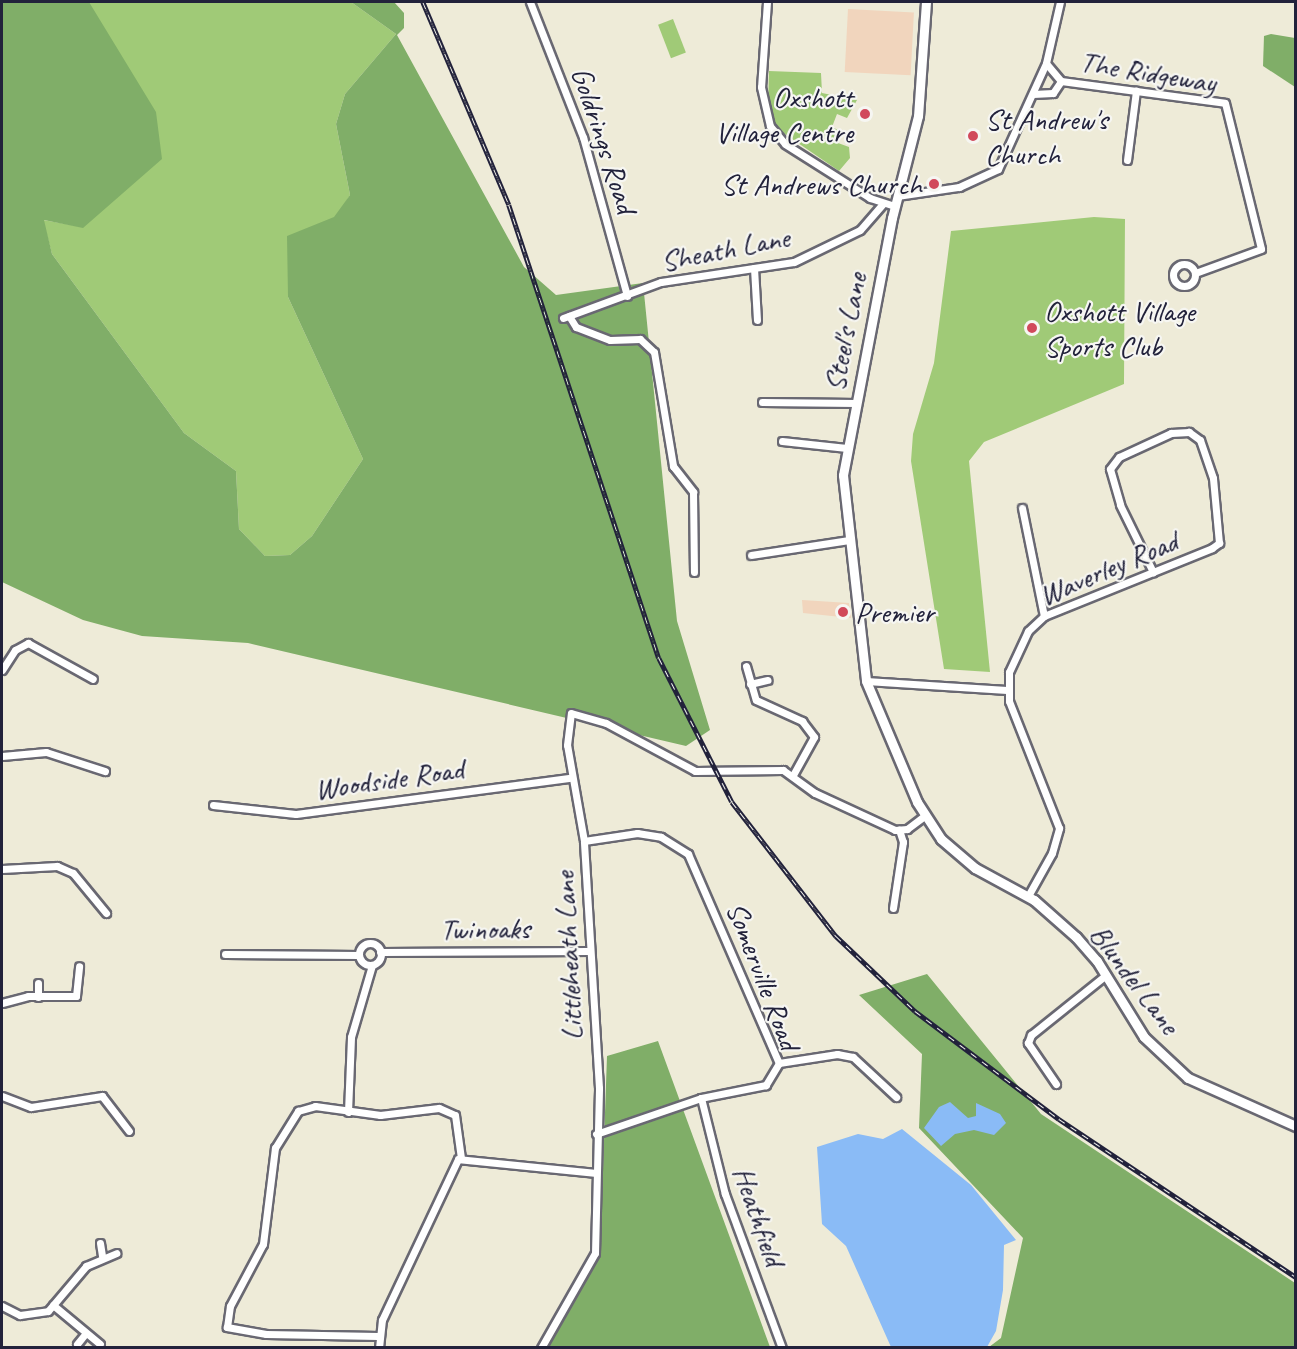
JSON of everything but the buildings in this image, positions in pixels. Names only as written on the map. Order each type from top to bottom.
[{"type":"street","name":"Goldrings Road","points":[[530,2],[583,137],[627,296]]},
{"type":"street","points":[[767,2],[761,87],[770,126],[785,144],[884,204],[959,187],[990,176],[1005,160],[1046,63],[1060,2]]},
{"type":"street","name":"Steel's Lane","points":[[866,677],[843,484],[847,448],[896,201],[921,97],[926,2]]},
{"type":"street","name":"The Ridgeway","points":[[1046,63],[1061,81],[1218,101],[1227,108],[1261,249],[1195,273]]},
{"type":"street","name":"The Ridgeway","points":[[1034,94],[1053,93],[1061,81]]},
{"type":"street","points":[[1127,160],[1136,91]]},
{"type":"street","name":"Sheath Lane","points":[[694,572],[693,492],[673,466],[654,351],[640,339],[610,340],[576,327],[566,317],[669,280],[794,262],[836,243],[871,222],[884,204]]},
{"type":"street","points":[[754,268],[757,320]]},
{"type":"street","points":[[762,402],[856,404]]},
{"type":"street","name":"Waverley Road","points":[[1007,690],[1019,645],[1044,616],[1153,572],[1212,548],[1222,532],[1200,440],[1179,430],[1119,457],[1110,469],[1120,505],[1153,572]]},
{"type":"street","points":[[782,441],[847,448]]},
{"type":"street","points":[[1022,508],[1044,616]]},
{"type":"street","points":[[751,555],[849,540]]},
{"type":"street","points":[[2,670],[15,650],[28,644],[93,679]]},
{"type":"street","points":[[746,666],[750,684],[759,704],[802,721],[814,737],[793,775],[835,803],[899,830],[903,842],[892,908]]},
{"type":"street","points":[[866,677],[1007,690],[1059,828],[1052,853],[1028,896]]},
{"type":"street","name":"Blundel Lane","points":[[866,677],[924,816],[966,861],[1028,896],[1076,937],[1106,975],[1144,1037],[1188,1078],[1296,1126]]},
{"type":"street","points":[[750,684],[768,680]]},
{"type":"street","name":"Littleheath Lane","points":[[541,1347],[596,1253],[596,1134],[590,951],[584,841],[571,778],[571,713],[606,723],[684,768],[721,771],[773,768],[793,775]]},
{"type":"street","points":[[2,756],[46,752],[105,771]]},
{"type":"street","name":"Woodside Road","points":[[213,805],[296,814],[571,778]]},
{"type":"street","points":[[899,830],[924,816]]},
{"type":"street","name":"Somerville Road","points":[[584,841],[637,833],[661,837],[688,854],[779,1063],[766,1085],[701,1098],[596,1134]]},
{"type":"street","points":[[2,869],[57,866],[73,873],[106,914]]},
{"type":"street","name":"Twinoaks","points":[[225,954],[359,955],[366,944],[381,952],[590,951]]},
{"type":"street","points":[[348,1112],[351,1037],[372,965],[381,952]]},
{"type":"street","points":[[359,955],[372,965]]},
{"type":"street","points":[[2,1003],[38,997],[77,995],[79,966]]},
{"type":"street","points":[[1056,1084],[1028,1043],[1031,1035],[1106,975]]},
{"type":"street","points":[[38,983],[38,997]]},
{"type":"street","points":[[779,1063],[837,1054],[853,1057],[896,1097]]},
{"type":"street","points":[[2,1096],[31,1107],[102,1096],[129,1131]]},
{"type":"street","name":"Heathfield","points":[[701,1098],[725,1194],[782,1347]]},
{"type":"street","points":[[378,1336],[233,1332],[225,1319],[257,1264],[268,1172],[288,1123],[298,1111],[315,1106],[348,1112],[448,1110],[461,1128],[461,1158]]},
{"type":"street","points":[[379,1347],[378,1336],[453,1164],[461,1158],[528,1170],[595,1173]]},
{"type":"street","points":[[100,1243],[102,1256]]},
{"type":"street","points":[[2,1305],[33,1316],[53,1305],[86,1266],[102,1256],[116,1253]]},
{"type":"street","points":[[53,1305],[100,1344]]},
{"type":"street","points":[[77,1344],[86,1333]]},
{"type":"shaded area","points":[[848,9],[914,12],[911,75],[845,72]]},
{"type":"shaded area","points":[[802,600],[849,603],[851,618],[803,613]]},
{"type":"green space","points":[[2,2],[89,2],[156,112],[162,159],[83,228],[44,220],[52,254],[184,433],[236,471],[239,529],[265,556],[290,555],[312,536],[363,459],[288,297],[287,236],[334,217],[350,195],[336,124],[345,94],[396,34],[351,2],[394,2],[404,13],[404,28],[397,35],[524,267],[556,295],[643,283],[677,621],[710,730],[686,746],[248,643],[142,636],[83,620],[2,582]]},
{"type":"green space","points":[[89,2],[351,2],[396,34],[345,94],[336,124],[350,195],[288,297],[363,459],[312,536],[290,555],[265,556],[239,529],[236,471],[184,433],[52,254],[43,220],[83,227]]},
{"type":"green space","points":[[673,19],[686,53],[671,58],[658,25]]},
{"type":"green space","points":[[1271,34],[1295,38],[1295,87],[1263,66],[1264,36]]},
{"type":"green space","points":[[769,71],[821,73],[822,93],[857,100],[847,118],[837,114],[832,127],[842,132],[838,143],[849,147],[850,158],[839,171],[776,128],[768,107]]},
{"type":"green space","name":"Oxshott Village Sports Club","points":[[1094,217],[1125,219],[1124,384],[984,442],[969,461],[990,672],[944,669],[911,461],[913,434],[934,363],[951,231]]},
{"type":"green space","points":[[927,974],[1041,1114],[1295,1283],[1295,1347],[989,1347],[1001,1338],[1023,1238],[919,1128],[922,1054],[859,995]]},
{"type":"green space","points":[[658,1041],[770,1347],[541,1348],[600,1254],[607,1056]]},
{"type":"water","points":[[950,1102],[968,1118],[976,1116],[976,1103],[1000,1114],[1006,1123],[994,1135],[974,1130],[955,1134],[941,1146],[924,1128],[939,1107]]},
{"type":"water","points":[[902,1129],[971,1185],[1016,1240],[1004,1245],[1003,1290],[996,1331],[987,1347],[891,1347],[846,1246],[822,1224],[817,1147],[858,1134],[883,1139]]},
{"type":"railway","points":[[423,2],[509,205],[659,658],[732,802],[836,936],[915,1011],[1059,1119],[1296,1277]]},
{"type":"place","name":"Oxshott Village Centre","points":[[865,114]]},
{"type":"place","name":"St Andrew's Church","points":[[973,136]]},
{"type":"place","name":"St Andrews Church","points":[[934,184]]},
{"type":"place","name":"Oxshott Village Sports Club","points":[[1032,328]]},
{"type":"place","name":"Premier","points":[[843,612]]}]
